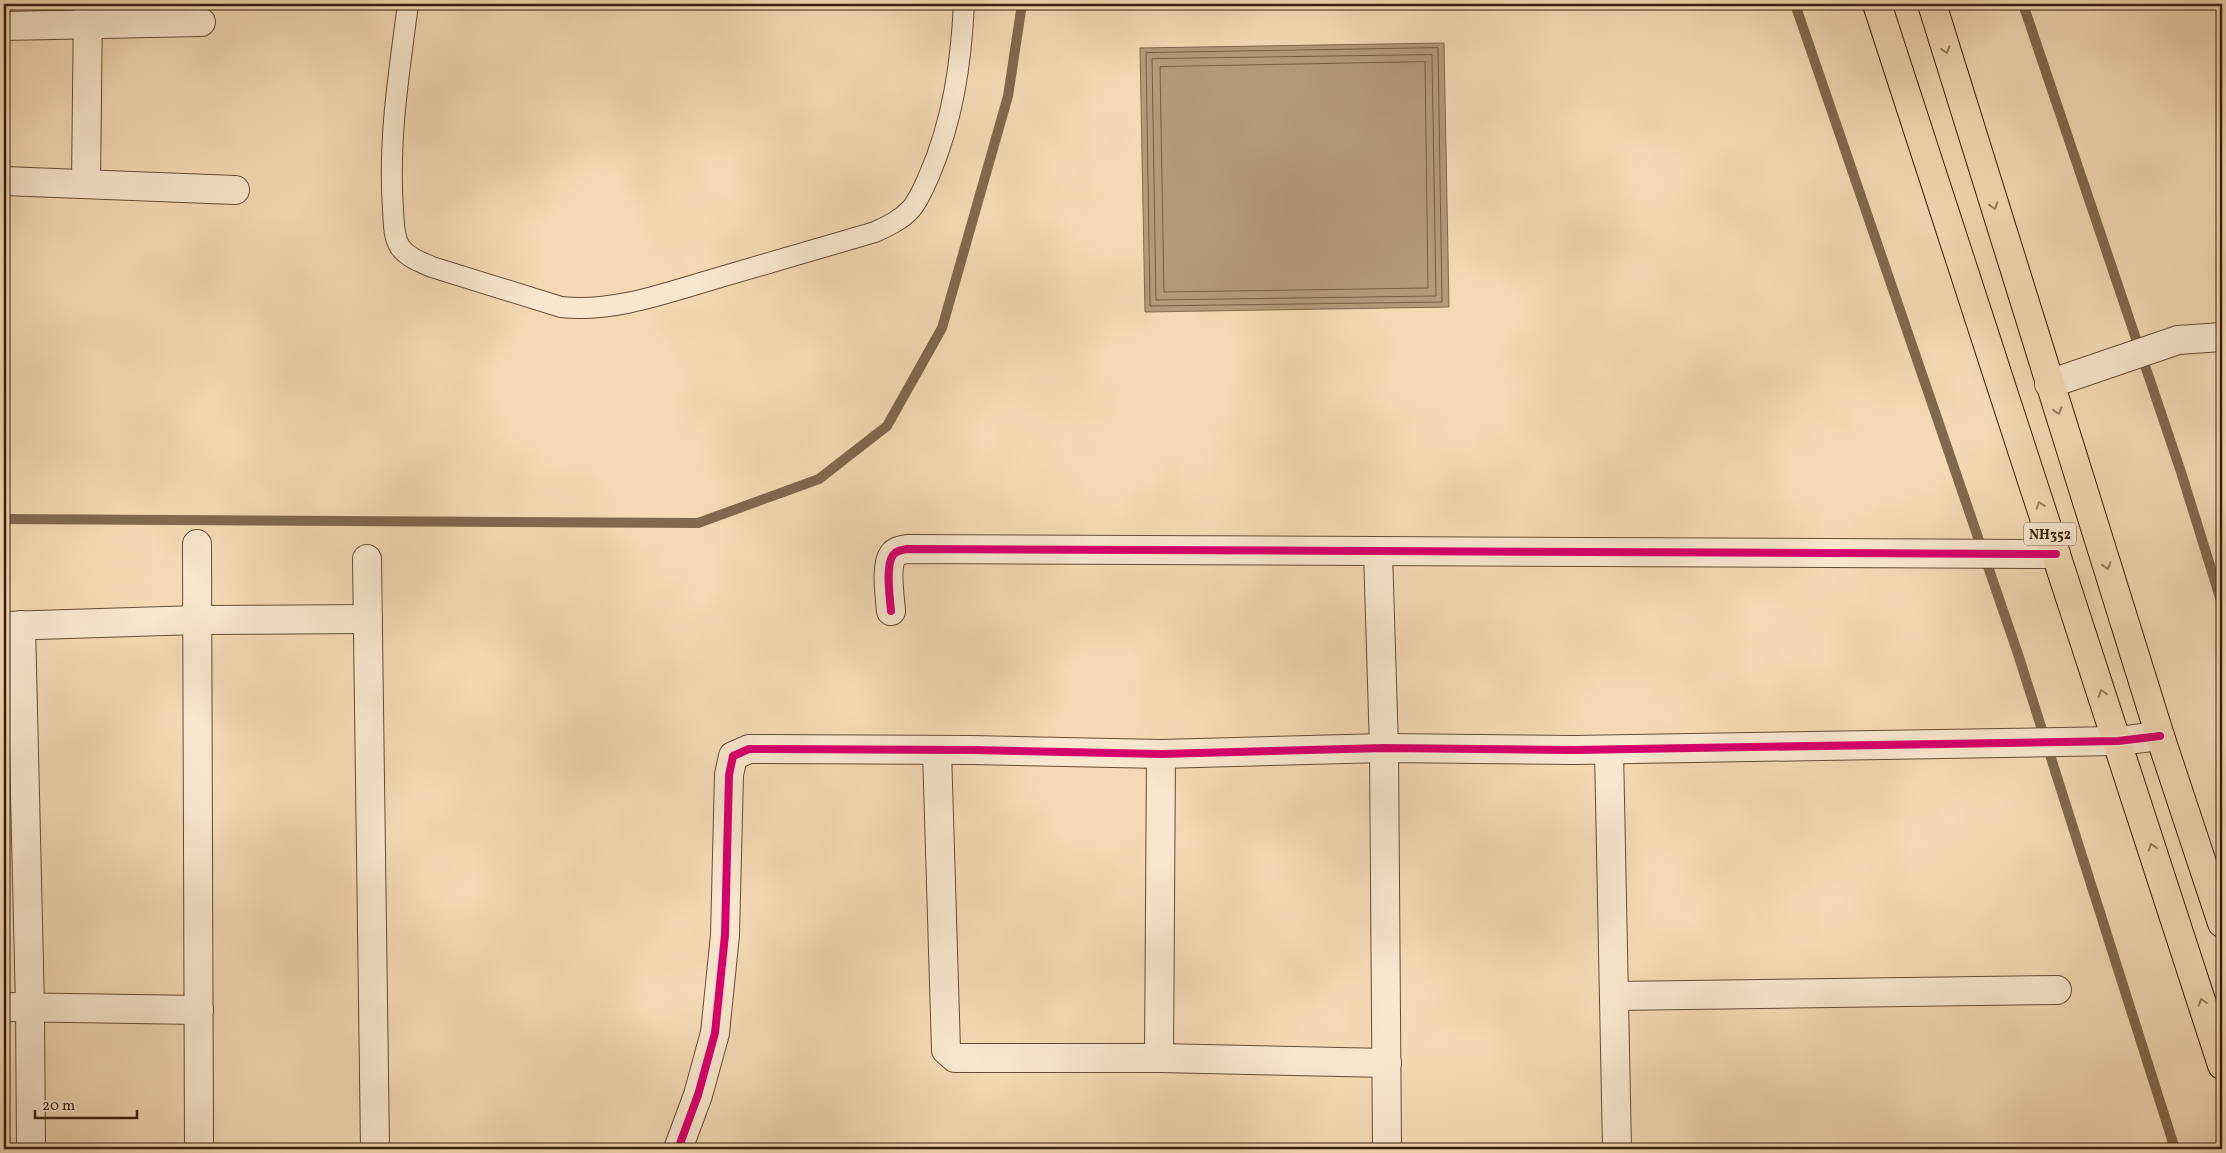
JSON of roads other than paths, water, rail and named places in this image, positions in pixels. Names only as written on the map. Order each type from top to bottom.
[{"type":"highway","name":"NH352","points":[[1877,4],[2222,1065]]},
{"type":"highway","name":"NH352","points":[[1932,4],[2160,736],[2222,923]]},
{"type":"street","points":[[4,26],[88,15],[201,22]]},
{"type":"street","points":[[86,184],[88,15]]},
{"type":"street","points":[[4,181],[235,190]]},
{"type":"street","points":[[2049,384],[2178,340],[2222,337]]},
{"type":"street","points":[[197,544],[199,1149]]},
{"type":"street","points":[[891,611],[889,563],[897,551],[907,549],[2056,554]]},
{"type":"street","points":[[1378,552],[1384,748],[1387,1149]]},
{"type":"street","points":[[367,559],[375,1149]]},
{"type":"street","points":[[31,1149],[30,1008],[12,626],[197,620],[368,619]]},
{"type":"street","points":[[678,1149],[698,1095],[715,1033],[725,935],[729,775],[734,756],[749,749],[972,750],[1161,754],[1384,748],[1610,750],[2118,741],[2160,736]]},
{"type":"street","points":[[1610,750],[1617,1149]]},
{"type":"street","points":[[937,751],[946,1050],[949,1054],[955,1058],[1159,1058],[1387,1063]]},
{"type":"street","points":[[1159,1058],[1161,754]]},
{"type":"street","points":[[1614,996],[2058,990]]},
{"type":"street","points":[[4,1007],[199,1010]]},
{"type":"lane","points":[[408,4],[391,148],[395,232],[400,247],[413,258],[432,267],[561,308],[574,309],[609,306],[678,290],[875,232],[900,219],[911,209],[919,197],[934,164],[950,116],[962,52],[964,4]]},
{"type":"water","points":[[1444,43],[1449,307],[1145,312],[1140,48]]},
{"type":"waterway","points":[[4,519],[698,523],[819,479],[887,426],[942,328],[1008,96],[1022,4]]},
{"type":"waterway","points":[[1795,4],[2018,654],[2175,1149]]},
{"type":"waterway","points":[[2023,4],[2181,472],[2222,604]]}]
